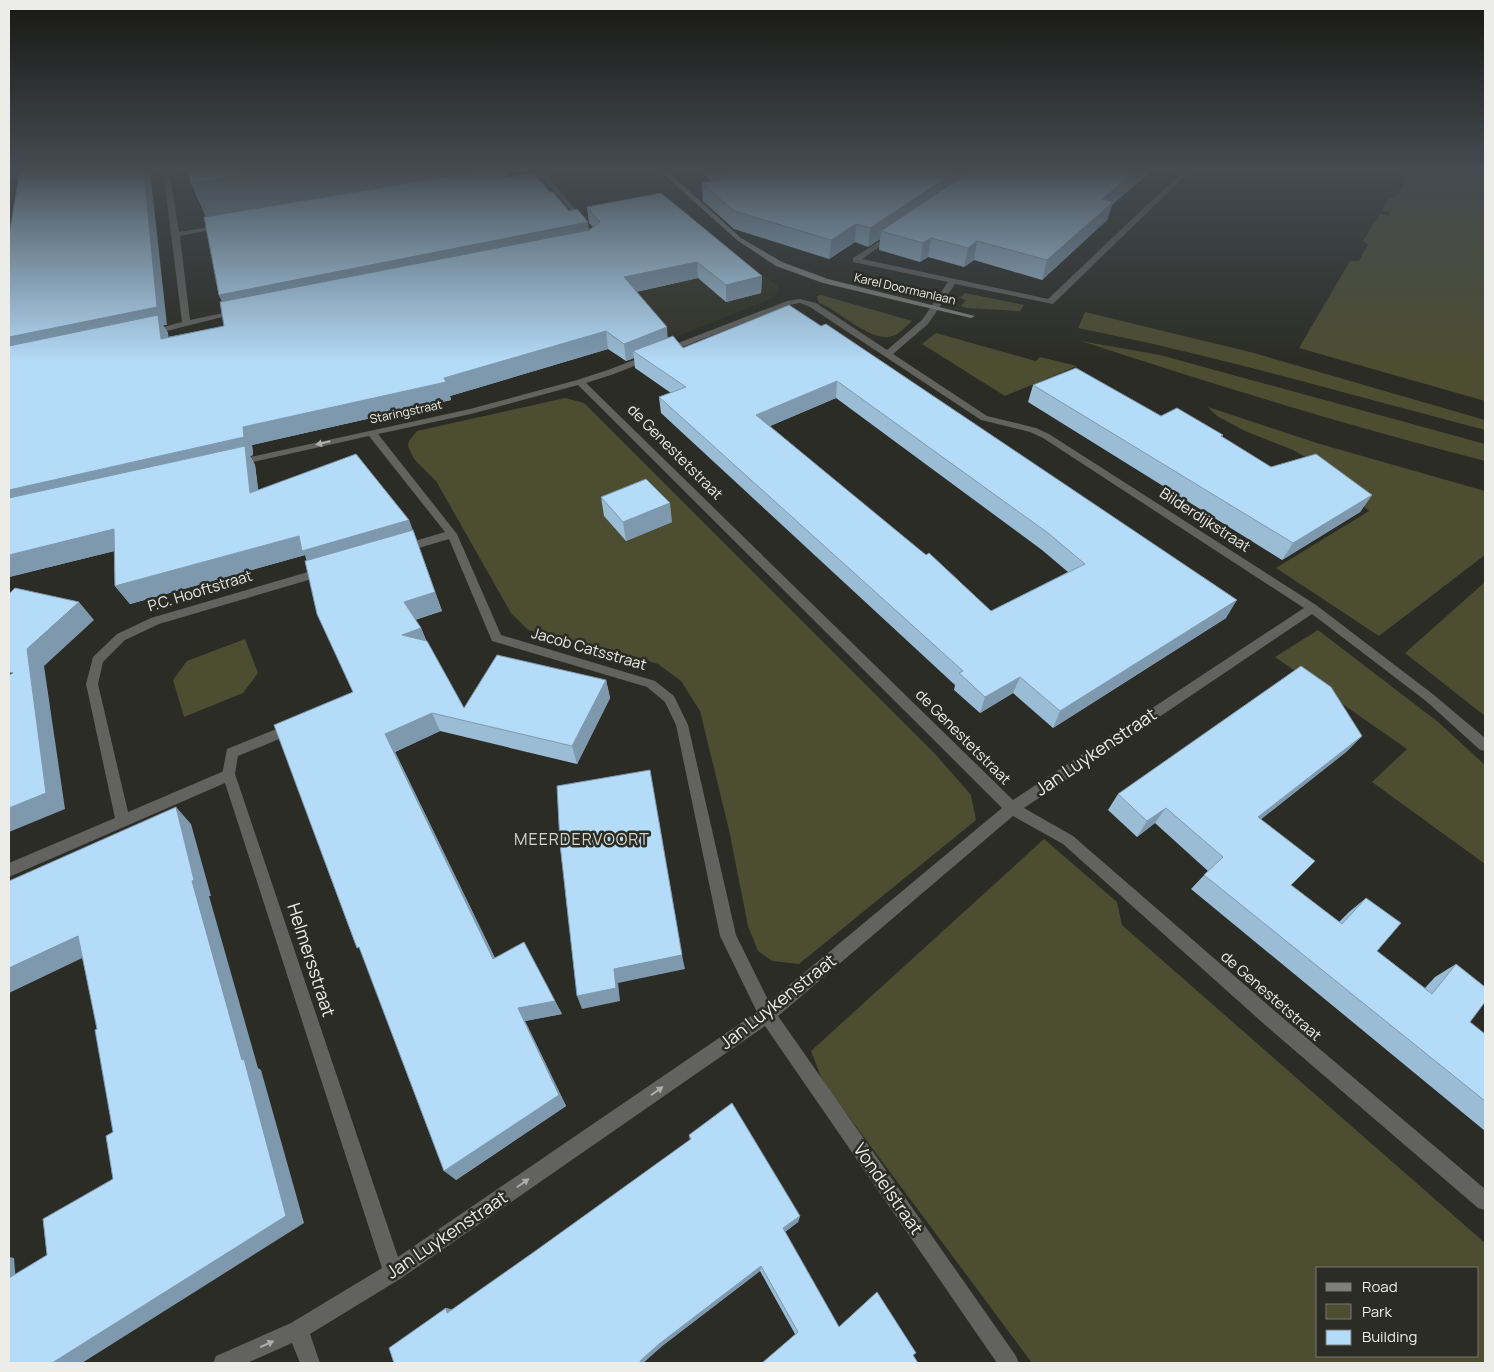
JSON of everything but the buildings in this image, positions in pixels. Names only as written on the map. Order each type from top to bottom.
[{"type":"street","points":[[182,234],[176,235],[186,323]]},
{"type":"street","name":"Karel Doormanlaan","points":[[733,234],[778,264],[826,281],[971,316]]},
{"type":"street","points":[[895,234],[856,260],[1050,302],[1121,234]]},
{"type":"street","points":[[887,355],[925,322],[952,282]]},
{"type":"street","name":"Bilderdijkstraat","points":[[800,302],[813,305],[984,418],[1033,430],[1046,436],[1312,608],[1430,698],[1485,746]]},
{"type":"street","name":"Staringstraat","points":[[220,467],[471,411],[580,382],[611,372],[787,303],[800,302]]},
{"type":"street","points":[[145,334],[249,310]]},
{"type":"street","name":"de Genestetstraat","points":[[580,382],[1012,808],[1068,840],[1270,1018],[1485,1201]]},
{"type":"street","name":"Jacob Catsstraat","points":[[371,432],[452,534],[496,638],[651,684],[670,699],[682,725],[728,936],[767,1015]]},
{"type":"street","points":[[386,553],[452,534]]},
{"type":"street","name":"P.C. Hooftstraat","points":[[123,821],[92,684],[98,660],[121,637],[155,620],[340,567]]},
{"type":"street","name":"Jan Luykenstraat","points":[[223,1363],[298,1330],[393,1272],[767,1015],[1012,808],[1312,608]]},
{"type":"street","name":"Helmersstraat","points":[[305,722],[232,753],[229,776],[393,1272]]},
{"type":"street","points":[[9,870],[229,776]]},
{"type":"street","name":"Vondelstraat","points":[[767,1015],[1009,1363]]},
{"type":"street","points":[[298,1330],[310,1363]]},
{"type":"shaded area","points":[[692,234],[705,234],[778,286],[779,290],[773,298],[661,343],[572,258]]},
{"type":"green space","points":[[1367,234],[1485,234],[1485,401],[1299,348],[1350,261],[1359,261],[1368,244],[1363,241]]},
{"type":"green space","points":[[965,293],[1024,305],[1020,311],[967,308],[961,306],[966,300],[960,298]]},
{"type":"green space","points":[[821,295],[912,321],[897,334],[888,337],[878,336],[819,303],[817,296]]},
{"type":"green space","points":[[1085,312],[1254,353],[1485,420],[1485,430],[1180,350],[1078,328]]},
{"type":"green space","points":[[936,333],[1036,361],[1040,357],[1077,366],[1005,396],[922,344]]},
{"type":"green space","points":[[1081,341],[1160,355],[1485,444],[1485,461],[1383,434],[1282,404]]},
{"type":"green space","points":[[565,398],[584,403],[936,755],[971,795],[976,820],[799,964],[772,961],[758,951],[748,926],[729,830],[700,711],[681,681],[658,664],[614,650],[528,630],[511,613],[436,481],[414,459],[408,446],[409,441],[417,431]]},
{"type":"green space","points":[[1208,407],[1320,444],[1485,491],[1485,555],[1379,636],[1276,568],[1369,511],[1313,461],[1293,450],[1245,431],[1217,416]]},
{"type":"green space","points":[[1485,582],[1485,716],[1405,653]]},
{"type":"green space","points":[[1318,630],[1438,722],[1485,765],[1485,864],[1372,782],[1407,749],[1275,657]]},
{"type":"green space","points":[[245,639],[258,673],[243,693],[184,717],[173,680],[187,661]]},
{"type":"green space","points":[[1044,839],[1117,902],[1122,925],[1485,1243],[1485,1363],[1032,1363],[823,1082],[811,1051]]},
{"type":"district","name":"MEERDERVOORT","points":[[582,839]]}]
